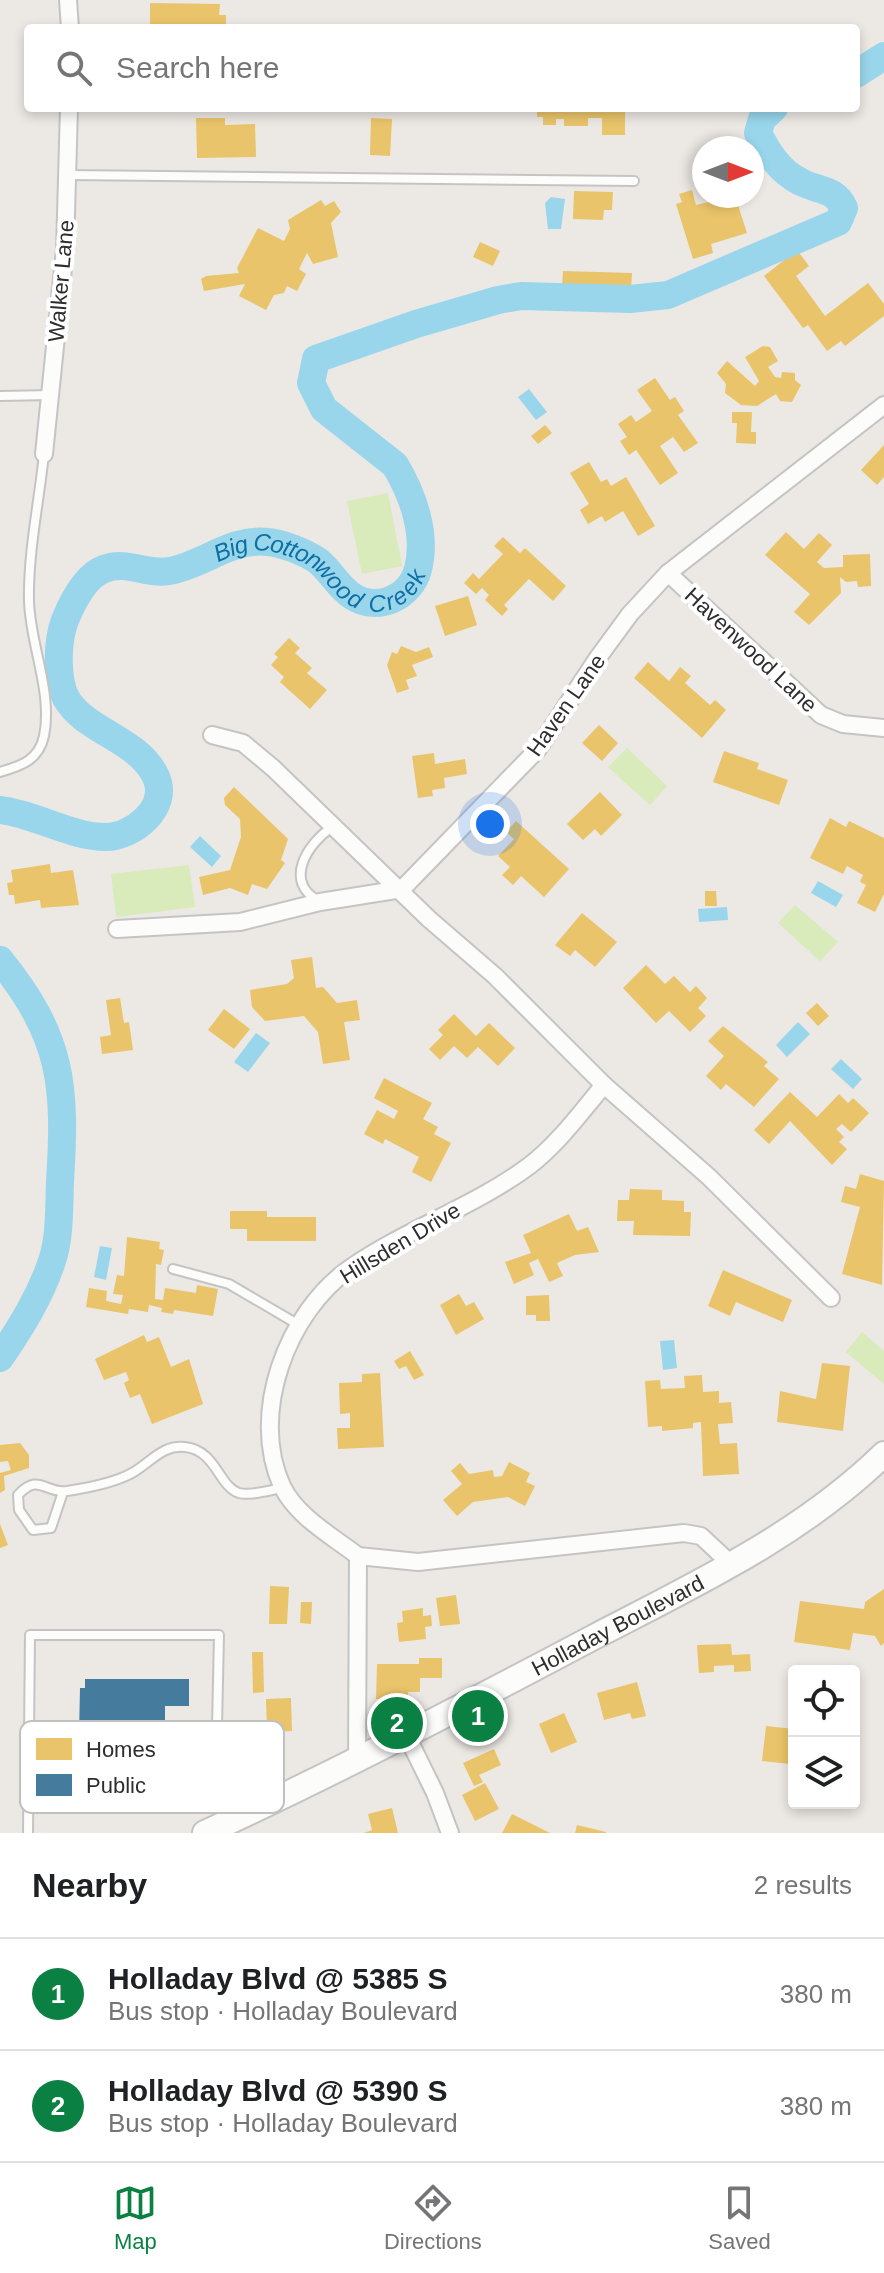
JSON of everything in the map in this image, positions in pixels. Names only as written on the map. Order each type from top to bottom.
[{"type":"main road","name":"Holladay Boulevard","points":[[284,1796],[357,1762],[732,1565],[819,1511],[884,1454]]},
{"type":"main road","name":"Holladay Boulevard","points":[[205,1833],[248,1813]]},
{"type":"street","points":[[68,0],[70,24]]},
{"type":"street","name":"Walker Lane","points":[[44,454],[65,249],[69,112]]},
{"type":"street","name":"Haven Lane","points":[[402,889],[538,749],[630,614],[668,573],[884,405]]},
{"type":"street","name":"Havenwood Lane","points":[[668,573],[821,715],[843,724],[884,728]]},
{"type":"street","points":[[212,735],[243,743],[402,889],[604,1085],[709,1177],[831,1298]]},
{"type":"street","points":[[117,929],[240,922],[320,902],[402,889]]},
{"type":"street","name":"Hillsden Drive","points":[[358,1556],[317,1525],[283,1488],[269,1433],[273,1396],[299,1325],[322,1292],[349,1269],[530,1165],[604,1085]]},
{"type":"street","points":[[357,1762],[358,1556],[418,1562],[684,1533],[701,1536],[732,1565]]},
{"type":"street","points":[[407,1736],[435,1793],[450,1833]]},
{"type":"lane","points":[[68,175],[634,181]]},
{"type":"lane","points":[[0,396],[51,395]]},
{"type":"lane","points":[[1,770],[21,767],[36,754],[44,735],[44,707],[29,601],[44,454]]},
{"type":"lane","points":[[320,902],[307,895],[301,880],[302,866],[307,850],[332,827]]},
{"type":"lane","points":[[173,1269],[229,1284],[299,1325]]},
{"type":"lane","points":[[63,1492],[51,1528],[33,1530],[24,1522],[18,1495],[26,1485],[40,1483],[63,1492],[130,1475],[162,1450],[185,1446],[212,1460],[235,1492],[242,1494],[283,1488]]},
{"type":"lane","points":[[29,1721],[30,1635],[219,1635],[217,1721]]},
{"type":"lane","points":[[28,1813],[28,1833]]},
{"type":"lane","points":[[230,1813],[233,1820]]},
{"type":"green space","points":[[388,493],[402,566],[362,574],[347,501]]},
{"type":"green space","points":[[627,748],[667,786],[650,805],[608,767]]},
{"type":"green space","points":[[189,865],[195,907],[116,917],[111,874]]},
{"type":"green space","points":[[795,905],[838,942],[820,961],[778,923]]},
{"type":"green space","points":[[862,1332],[884,1351],[884,1384],[846,1352]]},
{"type":"water","points":[[551,197],[565,199],[561,229],[548,229],[545,203]]},
{"type":"water","points":[[529,389],[547,412],[536,420],[518,397]]},
{"type":"water","points":[[200,836],[221,856],[212,867],[190,847]]},
{"type":"water","points":[[818,881],[843,895],[836,907],[811,893]]},
{"type":"water","points":[[727,907],[728,920],[699,922],[698,909]]},
{"type":"water","points":[[798,1022],[810,1034],[787,1057],[776,1045]]},
{"type":"water","points":[[256,1033],[270,1043],[248,1072],[234,1062]]},
{"type":"water","points":[[841,1059],[862,1079],[853,1089],[831,1069]]},
{"type":"water","points":[[100,1246],[112,1248],[106,1280],[94,1277]]},
{"type":"water","points":[[674,1340],[677,1368],[663,1370],[660,1341]]},
{"type":"building: Homes","points":[[150,3],[220,4],[219,15],[226,15],[226,24],[150,24]]},
{"type":"building: Homes","points":[[537,112],[625,112],[625,135],[602,135],[602,118],[588,118],[588,126],[564,126],[564,119],[556,119],[556,125],[543,125],[543,117],[537,117]]},
{"type":"building: Homes","points":[[196,118],[225,118],[225,125],[255,124],[256,157],[197,158]]},
{"type":"building: Homes","points":[[371,118],[392,119],[390,156],[370,155]]},
{"type":"building: Homes","points":[[692,190],[692,208],[739,208],[747,233],[711,244],[713,253],[693,259],[676,204],[682,202],[679,194]]},
{"type":"building: Homes","points":[[574,191],[613,192],[612,210],[604,210],[603,220],[573,219]]},
{"type":"building: Homes","points":[[321,200],[325,206],[334,201],[341,212],[331,223],[338,257],[313,264],[307,253],[299,269],[306,274],[297,291],[287,286],[284,293],[274,295],[266,310],[239,296],[245,284],[204,291],[201,279],[206,276],[239,273],[237,268],[258,228],[284,241],[290,229],[288,220]]},
{"type":"building: Homes","points":[[480,242],[500,251],[493,266],[473,257]]},
{"type":"building: Homes","points":[[797,250],[809,266],[796,276],[825,316],[868,283],[884,304],[884,316],[845,346],[841,341],[827,351],[808,325],[803,328],[764,276]]},
{"type":"building: Homes","points":[[563,271],[632,273],[631,290],[562,288]]},
{"type":"building: Homes","points":[[763,346],[770,347],[778,361],[768,367],[775,377],[781,378],[782,372],[795,373],[795,380],[801,385],[792,402],[780,401],[776,394],[757,406],[741,405],[725,393],[726,384],[717,373],[727,361],[755,386],[759,381],[745,357]]},
{"type":"building: Homes","points":[[655,378],[670,400],[675,397],[684,411],[678,415],[698,443],[684,452],[673,437],[660,446],[678,473],[660,485],[636,450],[629,455],[620,441],[627,437],[618,424],[631,415],[636,422],[652,411],[637,390]]},
{"type":"building: Homes","points":[[732,412],[752,412],[751,432],[756,432],[756,444],[736,443],[737,423],[732,423]]},
{"type":"building: Homes","points":[[545,425],[552,433],[538,444],[531,436]]},
{"type":"building: Homes","points":[[884,445],[884,477],[877,485],[861,470]]},
{"type":"building: Homes","points":[[589,462],[601,482],[607,479],[611,486],[626,477],[655,526],[638,536],[623,511],[605,522],[602,516],[588,524],[580,510],[589,504],[570,473]]},
{"type":"building: Homes","points":[[786,532],[804,549],[819,533],[832,545],[817,562],[824,568],[843,567],[843,555],[870,554],[871,586],[858,587],[857,581],[846,582],[840,577],[841,593],[809,625],[794,612],[810,594],[765,555]]},
{"type":"building: Homes","points":[[503,537],[520,553],[525,548],[566,586],[553,601],[529,579],[504,605],[508,609],[502,616],[485,600],[489,595],[482,588],[476,594],[464,583],[473,573],[479,579],[503,554],[494,546]]},
{"type":"building: Homes","points":[[468,596],[477,625],[445,636],[435,606]]},
{"type":"building: Homes","points":[[289,638],[300,648],[295,653],[312,668],[307,673],[327,690],[310,709],[280,682],[284,677],[271,665],[278,657],[274,654]]},
{"type":"building: Homes","points":[[401,646],[416,652],[429,647],[433,657],[412,665],[417,676],[406,680],[409,689],[397,693],[387,665],[392,652],[397,654]]},
{"type":"building: Homes","points":[[648,662],[669,681],[680,667],[691,676],[685,683],[710,705],[715,700],[726,710],[702,738],[634,678]]},
{"type":"building: Homes","points":[[599,725],[618,743],[602,761],[582,743]]},
{"type":"building: Homes","points":[[724,751],[759,763],[757,769],[788,780],[779,805],[713,782]]},
{"type":"building: Homes","points":[[434,753],[435,764],[465,759],[467,774],[444,778],[445,788],[432,790],[433,796],[418,798],[412,756]]},
{"type":"building: Homes","points":[[234,787],[288,839],[281,860],[285,863],[267,889],[252,884],[248,895],[230,888],[203,895],[199,877],[230,870],[241,837],[240,819],[225,805],[224,798]]},
{"type":"building: Homes","points":[[600,792],[622,815],[601,836],[595,829],[583,840],[567,824]]},
{"type":"building: Homes","points":[[830,818],[846,827],[849,821],[884,838],[884,894],[875,912],[857,903],[866,885],[860,882],[863,875],[847,866],[843,874],[810,858]]},
{"type":"building: Homes","points":[[516,821],[569,869],[544,897],[521,876],[513,885],[502,875],[510,867],[498,856],[514,839],[506,832]]},
{"type":"building: Homes","points":[[50,864],[51,873],[73,870],[79,905],[41,908],[40,900],[15,904],[14,895],[9,895],[7,883],[13,882],[11,870]]},
{"type":"building: Homes","points":[[705,891],[716,891],[717,906],[705,906]]},
{"type":"building: Homes","points":[[582,913],[617,942],[595,967],[575,950],[570,956],[555,945]]},
{"type":"building: Homes","points":[[312,957],[316,988],[323,987],[337,1003],[357,1000],[360,1020],[344,1022],[350,1060],[323,1064],[318,1032],[304,1016],[265,1021],[252,1007],[250,990],[287,984],[294,978],[291,960]]},
{"type":"building: Homes","points":[[646,965],[665,984],[674,976],[690,992],[696,986],[707,998],[698,1008],[706,1016],[690,1032],[669,1011],[656,1023],[623,988]]},
{"type":"building: Homes","points":[[120,998],[124,1023],[129,1022],[133,1050],[102,1054],[100,1037],[111,1035],[106,1000]]},
{"type":"building: Homes","points":[[817,1003],[829,1016],[818,1026],[806,1013]]},
{"type":"building: Homes","points":[[224,1009],[250,1029],[234,1049],[208,1030]]},
{"type":"building: Homes","points":[[454,1014],[476,1036],[489,1023],[515,1048],[498,1066],[478,1047],[467,1058],[454,1046],[440,1060],[429,1049],[443,1035],[438,1030]]},
{"type":"building: Homes","points":[[723,1026],[768,1062],[764,1066],[779,1079],[754,1107],[726,1084],[721,1090],[706,1076],[724,1056],[708,1041]]},
{"type":"building: Homes","points":[[384,1078],[432,1103],[423,1119],[438,1127],[434,1134],[451,1143],[431,1182],[412,1172],[419,1157],[385,1139],[383,1144],[364,1134],[377,1110],[394,1119],[398,1111],[374,1098]]},
{"type":"building: Homes","points":[[790,1092],[817,1117],[839,1094],[848,1103],[853,1098],[869,1113],[851,1132],[842,1124],[836,1129],[844,1137],[839,1142],[847,1149],[832,1165],[790,1121],[769,1144],[754,1130]]},
{"type":"building: Homes","points":[[860,1174],[884,1181],[882,1285],[842,1274],[860,1207],[841,1202],[845,1186],[856,1189]]},
{"type":"building: Homes","points":[[630,1189],[662,1190],[662,1200],[684,1201],[684,1212],[691,1212],[690,1236],[633,1235],[634,1221],[617,1221],[618,1200],[629,1200]]},
{"type":"building: Homes","points":[[230,1211],[267,1211],[267,1217],[316,1217],[316,1241],[247,1241],[247,1229],[230,1229]]},
{"type":"building: Homes","points":[[569,1214],[577,1231],[588,1227],[599,1252],[575,1255],[557,1263],[563,1276],[549,1282],[538,1259],[529,1263],[534,1275],[514,1284],[505,1262],[531,1253],[523,1235]]},
{"type":"building: Homes","points":[[127,1237],[160,1242],[159,1249],[164,1250],[161,1265],[156,1264],[155,1299],[163,1300],[165,1288],[196,1293],[197,1285],[218,1289],[213,1316],[174,1310],[173,1314],[161,1312],[162,1308],[149,1305],[148,1312],[129,1309],[128,1314],[86,1307],[89,1288],[107,1291],[106,1301],[121,1304],[123,1295],[113,1294],[117,1275],[124,1276]]},
{"type":"building: Homes","points":[[723,1270],[792,1300],[783,1322],[736,1302],[730,1316],[708,1306]]},
{"type":"building: Homes","points":[[459,1294],[466,1306],[474,1302],[484,1319],[456,1335],[440,1305]]},
{"type":"building: Homes","points":[[549,1295],[550,1321],[536,1321],[536,1315],[526,1315],[526,1296]]},
{"type":"building: Homes","points":[[144,1335],[147,1342],[159,1337],[171,1367],[189,1359],[203,1404],[152,1424],[140,1394],[130,1398],[124,1383],[129,1380],[126,1372],[104,1380],[95,1359]]},
{"type":"building: Homes","points":[[410,1351],[424,1375],[414,1380],[406,1366],[399,1369],[394,1361]]},
{"type":"building: Homes","points":[[822,1363],[850,1366],[843,1431],[777,1422],[780,1391],[816,1399]]},
{"type":"building: Homes","points":[[380,1373],[384,1447],[338,1449],[337,1428],[350,1428],[350,1413],[340,1414],[339,1383],[362,1382],[362,1374]]},
{"type":"building: Homes","points":[[702,1375],[703,1392],[719,1391],[719,1403],[731,1402],[733,1423],[718,1424],[720,1444],[737,1443],[739,1474],[703,1476],[701,1422],[693,1423],[693,1428],[662,1431],[662,1426],[648,1427],[645,1381],[660,1380],[661,1389],[685,1388],[684,1376]]},
{"type":"building: Homes","points":[[20,1443],[29,1455],[29,1468],[4,1476],[5,1490],[0,1493],[0,1473],[11,1470],[8,1461],[0,1462],[0,1445]]},
{"type":"building: Homes","points":[[509,1462],[530,1473],[526,1482],[535,1486],[525,1506],[508,1497],[473,1502],[457,1516],[443,1500],[462,1484],[451,1471],[460,1463],[469,1474],[493,1470],[494,1477],[502,1476]]},
{"type":"building: Homes","points":[[0,1524],[8,1545],[0,1548]]},
{"type":"building: Homes","points":[[270,1586],[289,1587],[287,1624],[269,1624]]},
{"type":"building: Homes","points":[[884,1589],[884,1643],[881,1646],[875,1636],[853,1633],[850,1650],[794,1642],[800,1601],[864,1609],[865,1602]]},
{"type":"building: Homes","points":[[456,1595],[460,1624],[440,1626],[436,1598]]},
{"type":"building: Homes","points":[[301,1602],[312,1602],[311,1624],[300,1623]]},
{"type":"building: Homes","points":[[423,1608],[423,1616],[431,1615],[432,1626],[425,1627],[426,1639],[399,1642],[397,1623],[403,1622],[402,1611]]},
{"type":"building: Homes","points":[[731,1644],[732,1655],[750,1654],[751,1671],[734,1672],[734,1665],[714,1666],[714,1672],[699,1673],[697,1645]]},
{"type":"building: Homes","points":[[252,1652],[263,1652],[264,1692],[253,1693]]},
{"type":"building: Homes","points":[[419,1658],[442,1658],[442,1678],[420,1678],[420,1692],[408,1692],[408,1699],[376,1699],[377,1664],[419,1664]]},
{"type":"building: Homes","points":[[637,1682],[646,1716],[632,1719],[630,1713],[604,1720],[597,1693]]},
{"type":"building: Homes","points":[[291,1698],[292,1731],[284,1731],[284,1721],[267,1721],[266,1699]]},
{"type":"building: Homes","points":[[564,1713],[577,1742],[551,1753],[539,1724]]},
{"type":"building: Homes","points":[[766,1726],[788,1728],[788,1764],[762,1761]]},
{"type":"building: Homes","points":[[494,1749],[501,1765],[479,1775],[483,1782],[474,1786],[463,1763]]},
{"type":"building: Homes","points":[[485,1783],[499,1809],[475,1821],[462,1795]]},
{"type":"building: Homes","points":[[392,1808],[398,1833],[364,1833],[372,1830],[368,1814]]},
{"type":"building: Homes","points":[[512,1814],[550,1833],[502,1833]]},
{"type":"building: Homes","points":[[577,1825],[606,1832],[606,1833],[575,1833]]},
{"type":"building: Public","points":[[85,1679],[189,1679],[189,1706],[165,1706],[165,1721],[79,1721],[80,1688],[85,1688]]},
{"type":"waterway","name":"Big Cottonwood Creek","points":[[860,71],[884,56]]},
{"type":"waterway","name":"Big Cottonwood Creek","points":[[0,810],[80,833],[106,837],[116,836],[137,826],[146,819],[158,799],[156,777],[148,764],[125,744],[75,710],[66,698],[60,680],[59,649],[68,613],[80,591],[104,569],[121,566],[169,571],[241,544],[267,542],[286,546],[313,558],[347,592],[362,601],[372,603],[392,599],[414,579],[421,542],[417,515],[407,489],[395,465],[324,409],[311,383],[316,359],[416,324],[498,300],[521,296],[630,299],[668,295],[838,222],[844,208],[836,197],[801,182],[775,161],[758,133],[762,119],[770,112]]},
{"type":"waterway","name":"Big Cottonwood Creek","points":[[0,960],[37,1014],[48,1039],[56,1064],[62,1118],[59,1222],[55,1252],[36,1299],[0,1358]]},
{"type":"place","name":"Holladay Blvd @ 5385 S","points":[[478,1716]]},
{"type":"place","name":"Holladay Blvd @ 5390 S","points":[[397,1723]]}]
